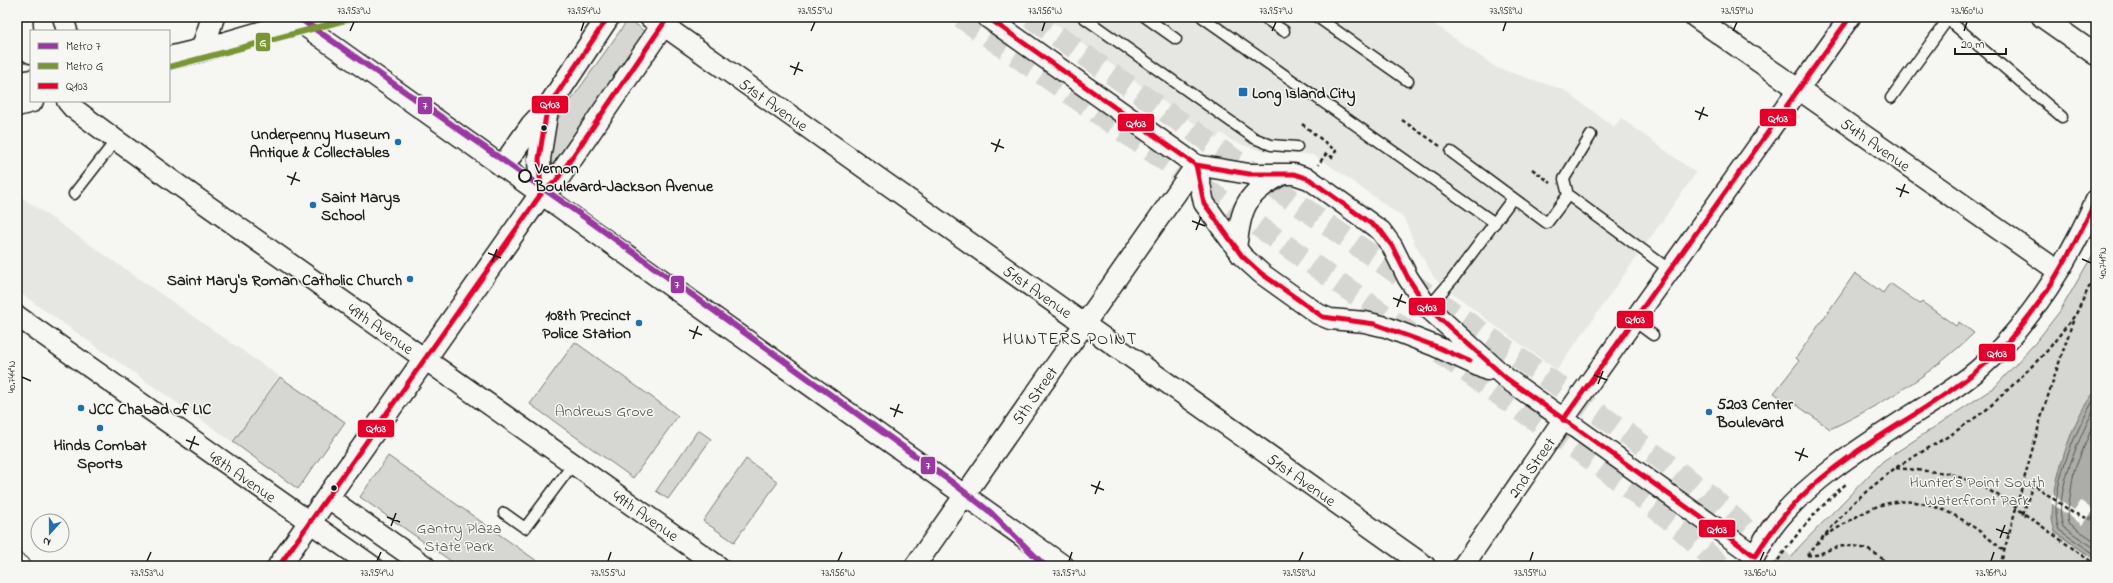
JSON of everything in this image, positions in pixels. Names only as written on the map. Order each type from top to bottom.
[{"type":"main road","points":[[21,17],[22,32],[30,50]]},
{"type":"main road","points":[[202,50],[213,17]]},
{"type":"main road","points":[[503,166],[532,125],[547,109],[608,17]]},
{"type":"main road","points":[[170,58],[202,50],[302,18]]},
{"type":"main road","points":[[279,566],[541,194],[556,181],[661,20]]},
{"type":"main road","points":[[17,84],[30,81]]},
{"type":"main road","points":[[17,105],[30,102]]},
{"type":"main road","points":[[541,194],[539,159],[547,109]]},
{"type":"street","points":[[63,17],[67,30]]},
{"type":"street","points":[[987,17],[1196,165],[1249,174],[1301,175],[1309,179],[1381,231],[1392,246],[1408,278],[1428,308],[1506,378],[1752,561],[1771,529],[1786,511],[1834,468],[1954,388],[1979,369],[2018,328],[2058,271],[2096,200]]},
{"type":"street","name":"54th Avenue","points":[[1695,17],[1797,90],[2058,271]]},
{"type":"street","name":"2nd Street","points":[[1463,566],[1563,420],[1850,17]]},
{"type":"street","points":[[2042,17],[2096,55]]},
{"type":"street","points":[[302,18],[541,194],[1064,566]]},
{"type":"street","name":"51st Avenue","points":[[661,20],[1084,324],[1425,566]]},
{"type":"street","name":"49th Avenue","points":[[68,102],[116,140],[718,566]]},
{"type":"street","points":[[1196,165],[1204,203],[1248,263],[1323,317],[1365,322],[1386,327],[1435,346],[1506,378]]},
{"type":"street","name":"5th Street","points":[[915,566],[1196,165]]},
{"type":"street","points":[[1236,248],[1240,221],[1248,199],[1260,187],[1283,174]]},
{"type":"street","name":"48th Avenue","points":[[17,316],[372,566]]},
{"type":"street","points":[[327,497],[425,566]]},
{"type":"lane","points":[[1083,17],[1254,138],[1271,145],[1296,147]]},
{"type":"lane","points":[[1145,17],[1176,39]]},
{"type":"lane","points":[[1202,17],[1495,223]]},
{"type":"lane","points":[[1263,17],[1284,32]]},
{"type":"lane","points":[[1317,17],[1408,81]]},
{"type":"lane","points":[[1891,98],[1946,18],[2062,117]]},
{"type":"lane","points":[[1591,135],[1564,179],[1568,195],[1670,270]]},
{"type":"lane","points":[[74,194],[116,140]]},
{"type":"lane","points":[[1451,152],[1547,223],[1568,195]]},
{"type":"lane","points":[[1428,308],[1452,280],[1513,198]]},
{"type":"lane","points":[[1634,321],[1653,335]]},
{"type":"lane","points":[[504,513],[525,528],[573,464]]},
{"type":"path","points":[[2086,23],[2089,17]]},
{"type":"path","points":[[1402,120],[1451,152]]},
{"type":"path","points":[[1302,124],[1336,152],[1332,157],[1326,154],[1309,179]]},
{"type":"path","points":[[1532,169],[1557,186]]},
{"type":"path","points":[[2000,566],[2043,411],[2076,314],[2096,273]]},
{"type":"path","points":[[1890,566],[1877,555],[1858,546],[1838,547],[1820,555],[1807,554],[1855,501],[1895,468],[1952,434],[1986,410],[2048,351],[2076,314]]},
{"type":"path","points":[[1895,468],[1955,476],[1976,483],[2017,509],[2096,565]]},
{"type":"path","points":[[2023,514],[2033,484],[2073,513],[2087,518]]},
{"type":"path","points":[[1823,537],[1874,508],[1898,502],[1921,502],[1945,508],[1975,528],[2004,551]]},
{"type":"path","points":[[1774,566],[1790,542]]},
{"type":"shaded area","points":[[1045,17],[1424,17],[1497,68],[1564,90],[1614,127],[1621,118],[1696,173],[1557,370],[1489,321],[1435,279],[1415,244],[1404,218],[1322,160],[1313,155],[1258,150],[1232,141],[1221,133],[1216,139]]},
{"type":"shaded area","points":[[17,194],[279,376],[233,442],[17,291]]},
{"type":"green space","points":[[627,21],[637,25],[644,33],[551,167],[544,163],[550,130]]},
{"type":"green space","name":"Hunter’s Point South Waterfront Park","points":[[2096,249],[2096,391],[2093,394],[2055,532],[2096,560],[2096,566],[1786,566],[1798,548],[1883,461],[1995,387],[2036,342],[2060,311]]},
{"type":"green space","points":[[1855,273],[1883,293],[1890,283],[1920,304],[1922,302],[1956,326],[1959,322],[1974,333],[1941,362],[1906,387],[1869,409],[1830,429],[1794,403],[1792,406],[1774,393],[1799,361],[1796,358]]},
{"type":"green space","name":"Andrews Grove","points":[[575,342],[678,416],[633,478],[530,404]]},
{"type":"green space","points":[[280,377],[345,422],[298,489],[233,442]]},
{"type":"green space","points":[[698,430],[711,439],[668,499],[656,491]]},
{"type":"green space","name":"Gantry Plaza State Park","points":[[388,456],[544,566],[458,566],[360,497]]},
{"type":"green space","points":[[746,459],[778,482],[734,542],[703,521]]},
{"type":"water","points":[[2096,391],[2096,560],[2055,532],[2052,517],[2056,487],[2065,450],[2079,415]]},
{"type":"pier","points":[[2052,494],[2074,510],[2081,501],[2093,510],[2082,525],[2051,503]]},
{"type":"ferry route","points":[[2088,517],[2096,517]]},
{"type":"ferry route","points":[[2087,518],[2096,523]]},
{"type":"ferry route","points":[[2090,518],[2096,520]]},
{"type":"tunnel","points":[[961,17],[1413,335]]},
{"type":"tunnel","points":[[1030,17],[1626,433],[1709,495],[1785,566]]},
{"type":"tunnel","points":[[1440,353],[1602,467],[1672,521],[1721,566]]},
{"type":"metro line","name":"7","points":[[298,17],[587,219],[953,483],[989,511],[1045,566]]},
{"type":"metro line","name":"G","points":[[170,67],[357,17]]},
{"type":"transit line","name":"Q103","points":[[533,205],[541,194],[539,159],[547,109],[608,17]]},
{"type":"transit line","name":"Q103","points":[[279,566],[541,194],[556,181],[668,17]]},
{"type":"transit line","name":"Q103","points":[[987,17],[1196,165],[1249,174],[1294,174],[1309,179],[1381,231],[1392,246],[1408,278],[1428,308],[1506,378],[1755,556],[1787,512],[1822,478],[1846,459],[1948,392],[1973,374],[1996,354],[2027,320],[2053,282],[2065,262],[2096,200]]},
{"type":"transit line","name":"Q103","points":[[1563,420],[1850,17]]},
{"type":"transit line","name":"Q103","points":[[1169,146],[1196,165],[1204,203],[1242,256],[1262,274],[1323,317],[1375,324],[1435,346],[1469,361]]},
{"type":"place","name":"Long Island City","points":[[1243,92]]},
{"type":"place","name":"Underpenny Museum Antique & Collectables","points":[[398,142]]},
{"type":"place","name":"Vernon Boulevard–Jackson Avenue","points":[[525,176]]},
{"type":"place","name":"Saint Marys School","points":[[313,205]]},
{"type":"place","name":"Saint Mary's Roman Catholic Church","points":[[410,279]]},
{"type":"place","name":"108th Precinct Police Station","points":[[639,323]]},
{"type":"place","name":"JCC Chabad of LIC","points":[[81,408]]},
{"type":"place","name":"5203 Center Boulevard","points":[[1709,412]]},
{"type":"place","name":"Hinds Combat Sports","points":[[100,428]]},
{"type":"district","name":"HUNTERS POINT","points":[[1070,338]]}]
